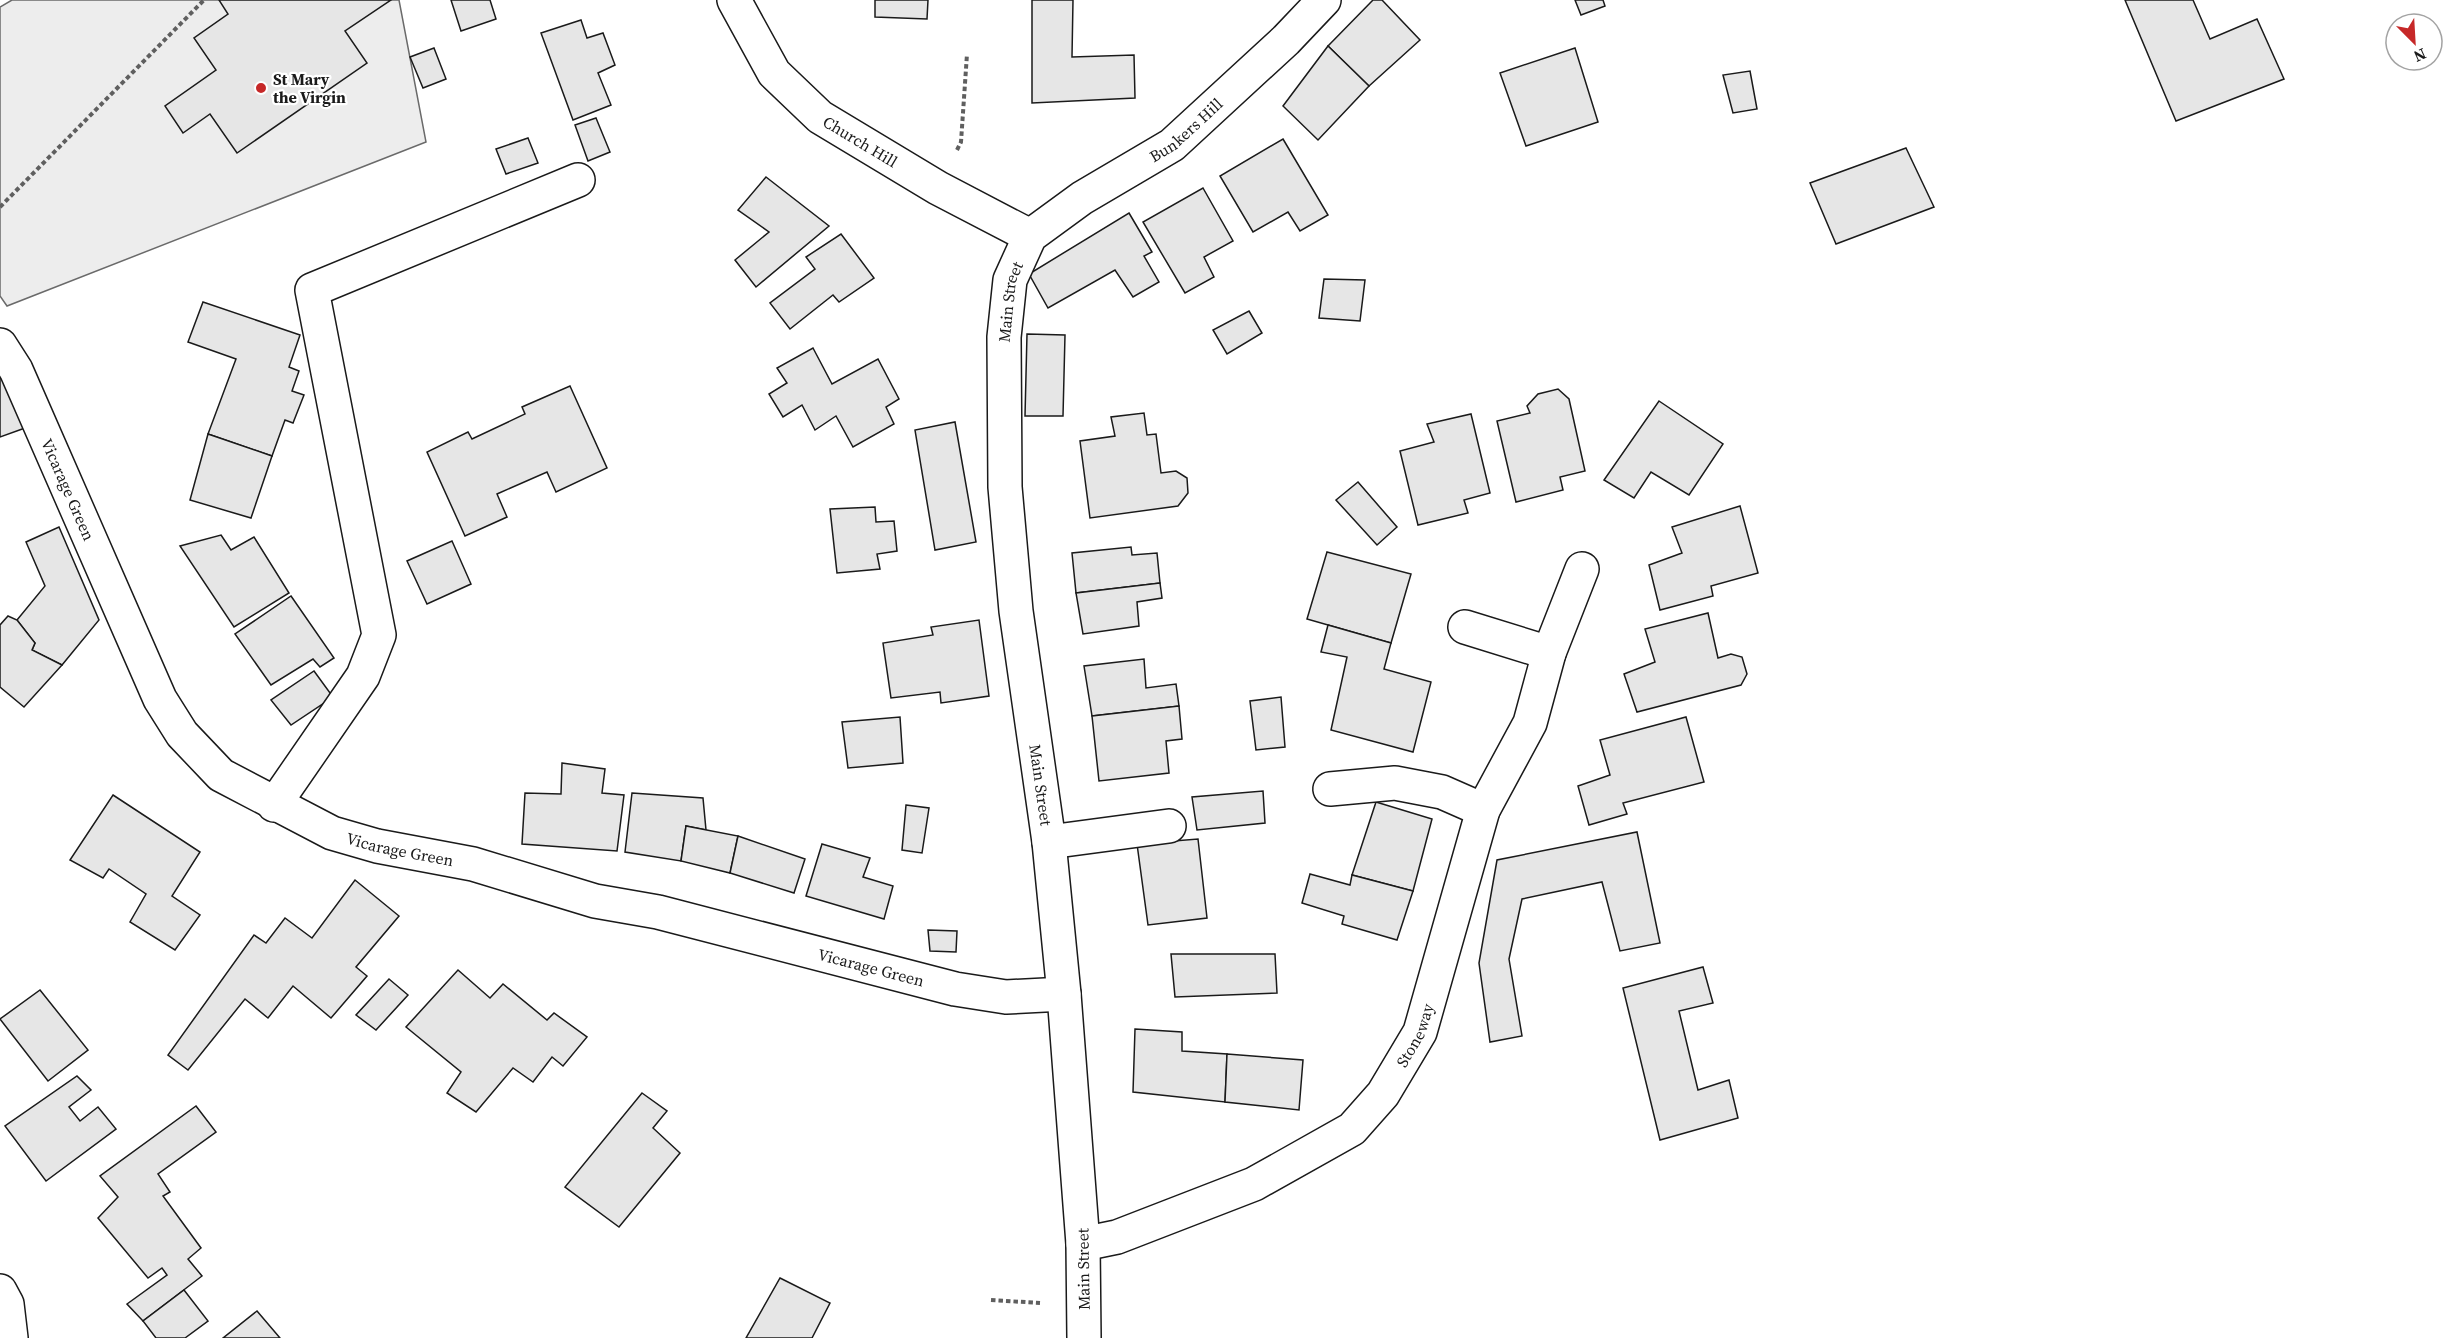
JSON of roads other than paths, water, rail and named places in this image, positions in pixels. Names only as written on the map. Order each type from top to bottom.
[{"type":"street","name":"Church Hill","points":[[734,0],[774,73],[820,117],[938,188],[1030,236]]},
{"type":"street","name":"Bunkers Hill","points":[[1030,236],[1082,198],[1172,145],[1286,40],[1324,0]]},
{"type":"street","points":[[274,805],[363,675],[379,635],[312,290],[578,180]]},
{"type":"street","name":"Main Street","points":[[1030,236],[1010,280],[1004,337],[1005,487],[1016,611],[1049,842],[1064,994],[1083,1244],[1084,1338]]},
{"type":"street","name":"Vicarage Green","points":[[0,345],[16,370],[160,699],[182,734],[221,775],[274,805],[332,833],[377,846],[472,864],[595,901],[658,912],[955,989],[1006,997],[1064,994]]},
{"type":"street","name":"Stoneway","points":[[1083,1244],[1117,1237],[1254,1184],[1352,1129],[1383,1094],[1420,1032],[1483,810],[1530,723],[1550,653],[1582,569]]},
{"type":"street","points":[[1465,627],[1550,653]]},
{"type":"street","points":[[1330,789],[1395,783],[1442,792],[1483,810]]},
{"type":"street","points":[[1049,842],[1169,826]]},
{"type":"street","points":[[0,1291],[7,1304],[11,1338]]},
{"type":"place","name":"St Mary the Virgin","points":[[261,88]]}]
